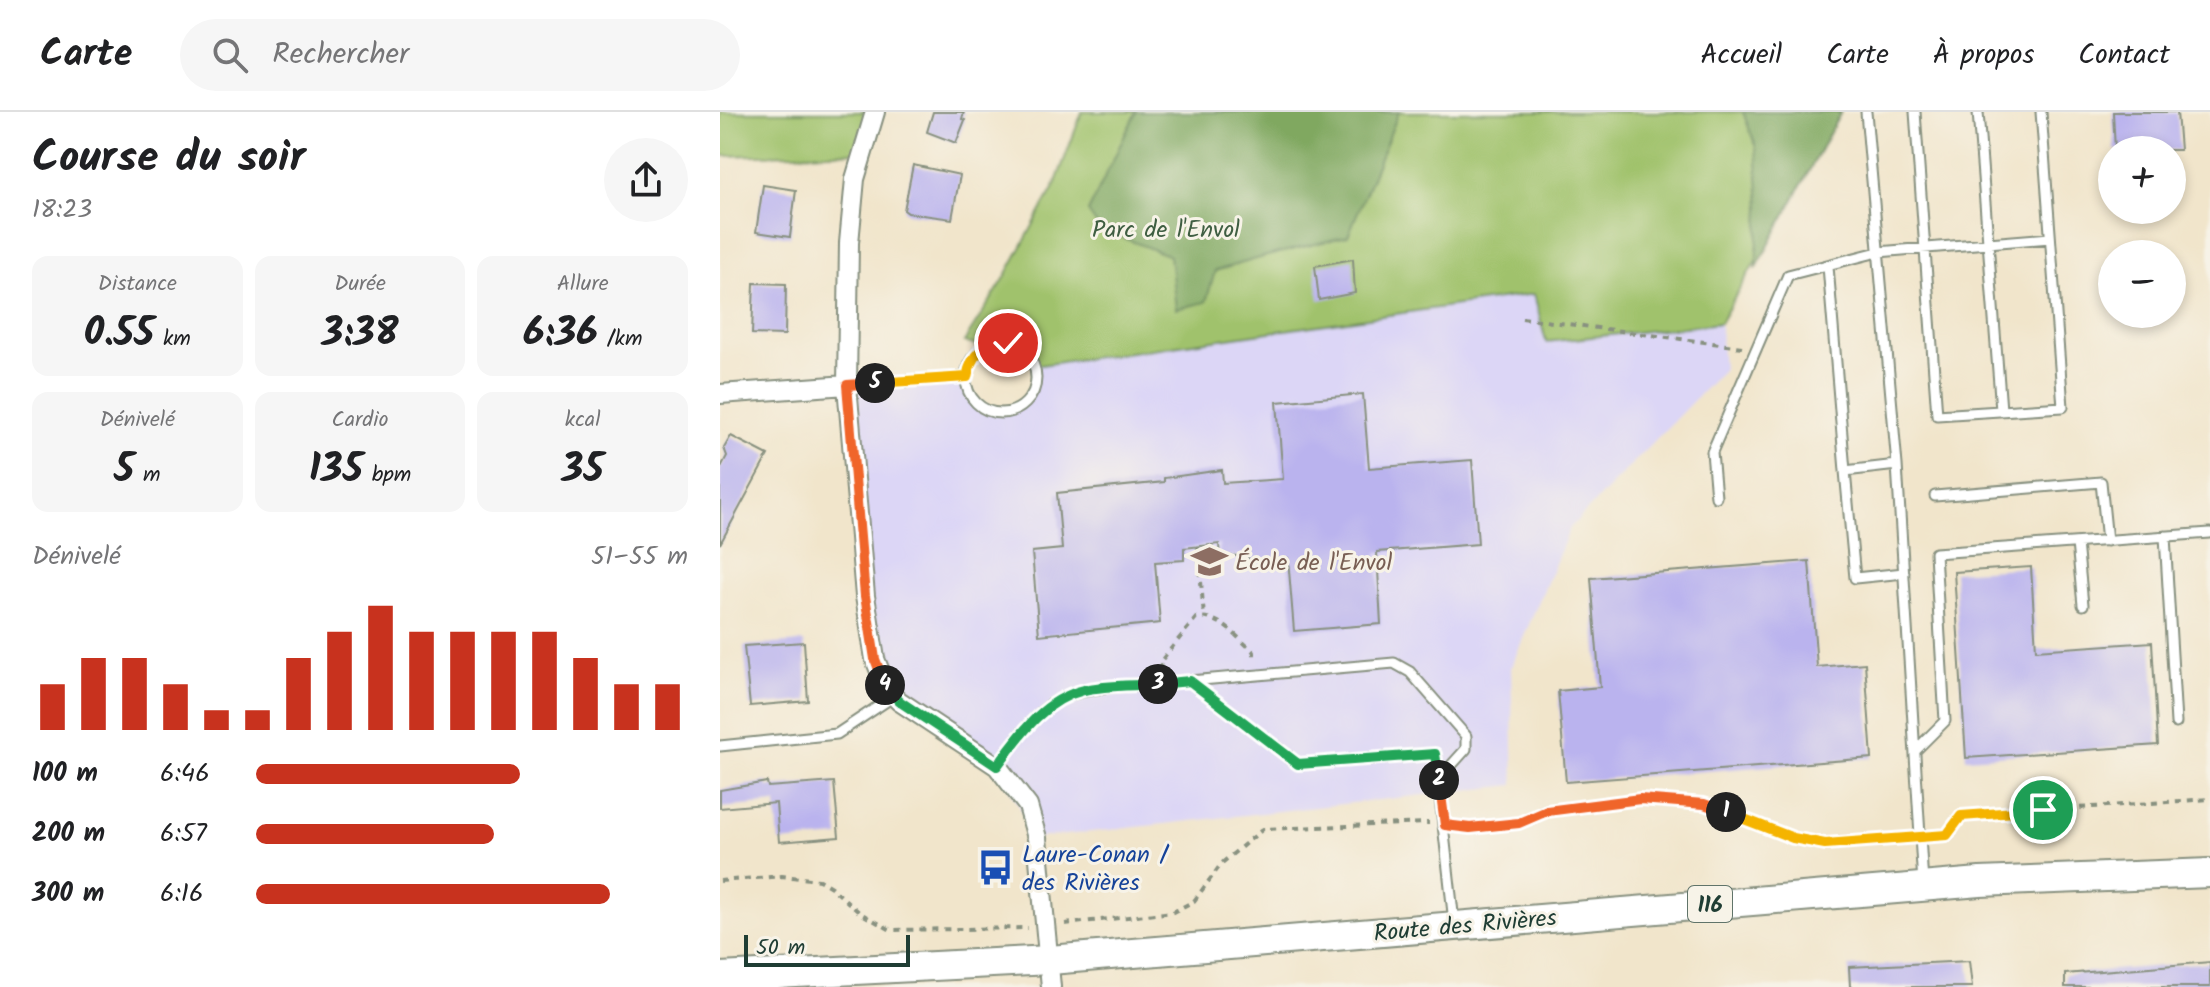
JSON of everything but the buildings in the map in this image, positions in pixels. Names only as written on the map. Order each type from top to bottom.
[{"type":"main road","name":"Route des Rivières","points":[[720,977],[1051,974],[1455,925],[1923,887],[2210,873]]},
{"type":"street","points":[[875,112],[855,179],[850,231],[847,385],[865,596],[875,659],[887,689],[894,696],[997,766],[1028,806],[1037,838],[1051,974]]},
{"type":"street","points":[[720,394],[847,385]]},
{"type":"lane","points":[[1866,112],[1897,465],[1923,887]]},
{"type":"lane","points":[[1915,112],[1937,415],[2063,407],[2041,112]]},
{"type":"lane","points":[[1978,112],[2001,410]]},
{"type":"lane","points":[[1716,497],[1712,452],[1788,275],[1878,252],[2050,238]]},
{"type":"lane","points":[[1828,266],[1855,578],[1904,573]]},
{"type":"lane","points":[[1000,342],[1017,346],[1026,353],[1036,375],[1036,384],[1029,399],[1022,405],[1007,412],[991,411],[977,402],[967,386],[967,377],[974,356],[983,348],[1000,342]]},
{"type":"lane","points":[[847,385],[967,377]]},
{"type":"lane","points":[[1845,471],[1897,465]]},
{"type":"lane","points":[[1935,496],[2101,482],[2107,541]]},
{"type":"lane","points":[[1916,750],[1945,721],[1935,553],[2210,533]]},
{"type":"lane","points":[[2165,536],[2176,723]]},
{"type":"lane","points":[[2077,543],[2083,605]]},
{"type":"lane","points":[[997,766],[1027,726],[1052,704],[1083,690],[1394,663],[1410,672],[1466,736],[1466,749],[1439,779]]},
{"type":"lane","points":[[1190,681],[1298,764],[1435,754],[1455,925]]},
{"type":"lane","points":[[720,746],[837,734],[894,696]]},
{"type":"path","points":[[1522,318],[1748,348]]},
{"type":"path","points":[[1198,546],[1204,617]]},
{"type":"path","points":[[1162,684],[1160,662],[1196,618],[1204,617],[1213,617],[1254,652],[1255,676]]},
{"type":"path","points":[[1070,924],[1173,912],[1194,901],[1222,863],[1263,829],[1416,822],[1470,828],[1519,823],[1547,811],[1640,799],[1704,804],[1793,838],[1825,844],[1947,835],[1961,816],[2210,799]]},
{"type":"path","points":[[720,881],[782,876],[819,880],[860,913],[891,930],[1017,929]]},
{"type":"shaded area","name":"École de l'Envol","points":[[1534,294],[1546,342],[1720,323],[1723,370],[1570,528],[1511,667],[1514,785],[1037,838],[997,766],[899,701],[875,659],[847,385],[967,377],[971,395],[977,402],[991,411],[1007,412],[1029,399],[1036,384],[1034,366]]},
{"type":"green space","points":[[720,112],[875,112],[863,152],[720,156]]},
{"type":"green space","name":"Parc de l'Envol","points":[[1082,112],[1841,112],[1720,323],[1546,342],[1534,294],[1034,366],[1026,353],[1016,346],[1000,342],[983,348],[964,342],[1003,281],[1055,185]]},
{"type":"green space","points":[[1136,112],[1399,112],[1348,236],[1215,271],[1206,302],[1176,309],[1170,256],[1100,229],[1088,212]]},
{"type":"green space","points":[[1743,112],[1841,112],[1756,269],[1760,208],[1756,147]]},
{"type":"place","name":"École de l'Envol","points":[[1209,562]]},
{"type":"place","name":"Laure-Conan / des Rivières","points":[[996,868]]},
{"type":"route","points":[[1008,343],[1000,342],[983,348],[974,356],[967,377],[847,385],[865,596],[875,659],[887,689],[899,701],[997,766],[1027,726],[1052,704],[1083,690],[1190,681],[1298,764],[1435,754],[1445,825],[1470,828],[1519,823],[1547,811],[1640,799],[1704,804],[1793,838],[1825,844],[1947,835],[1961,816],[2043,810]]}]
